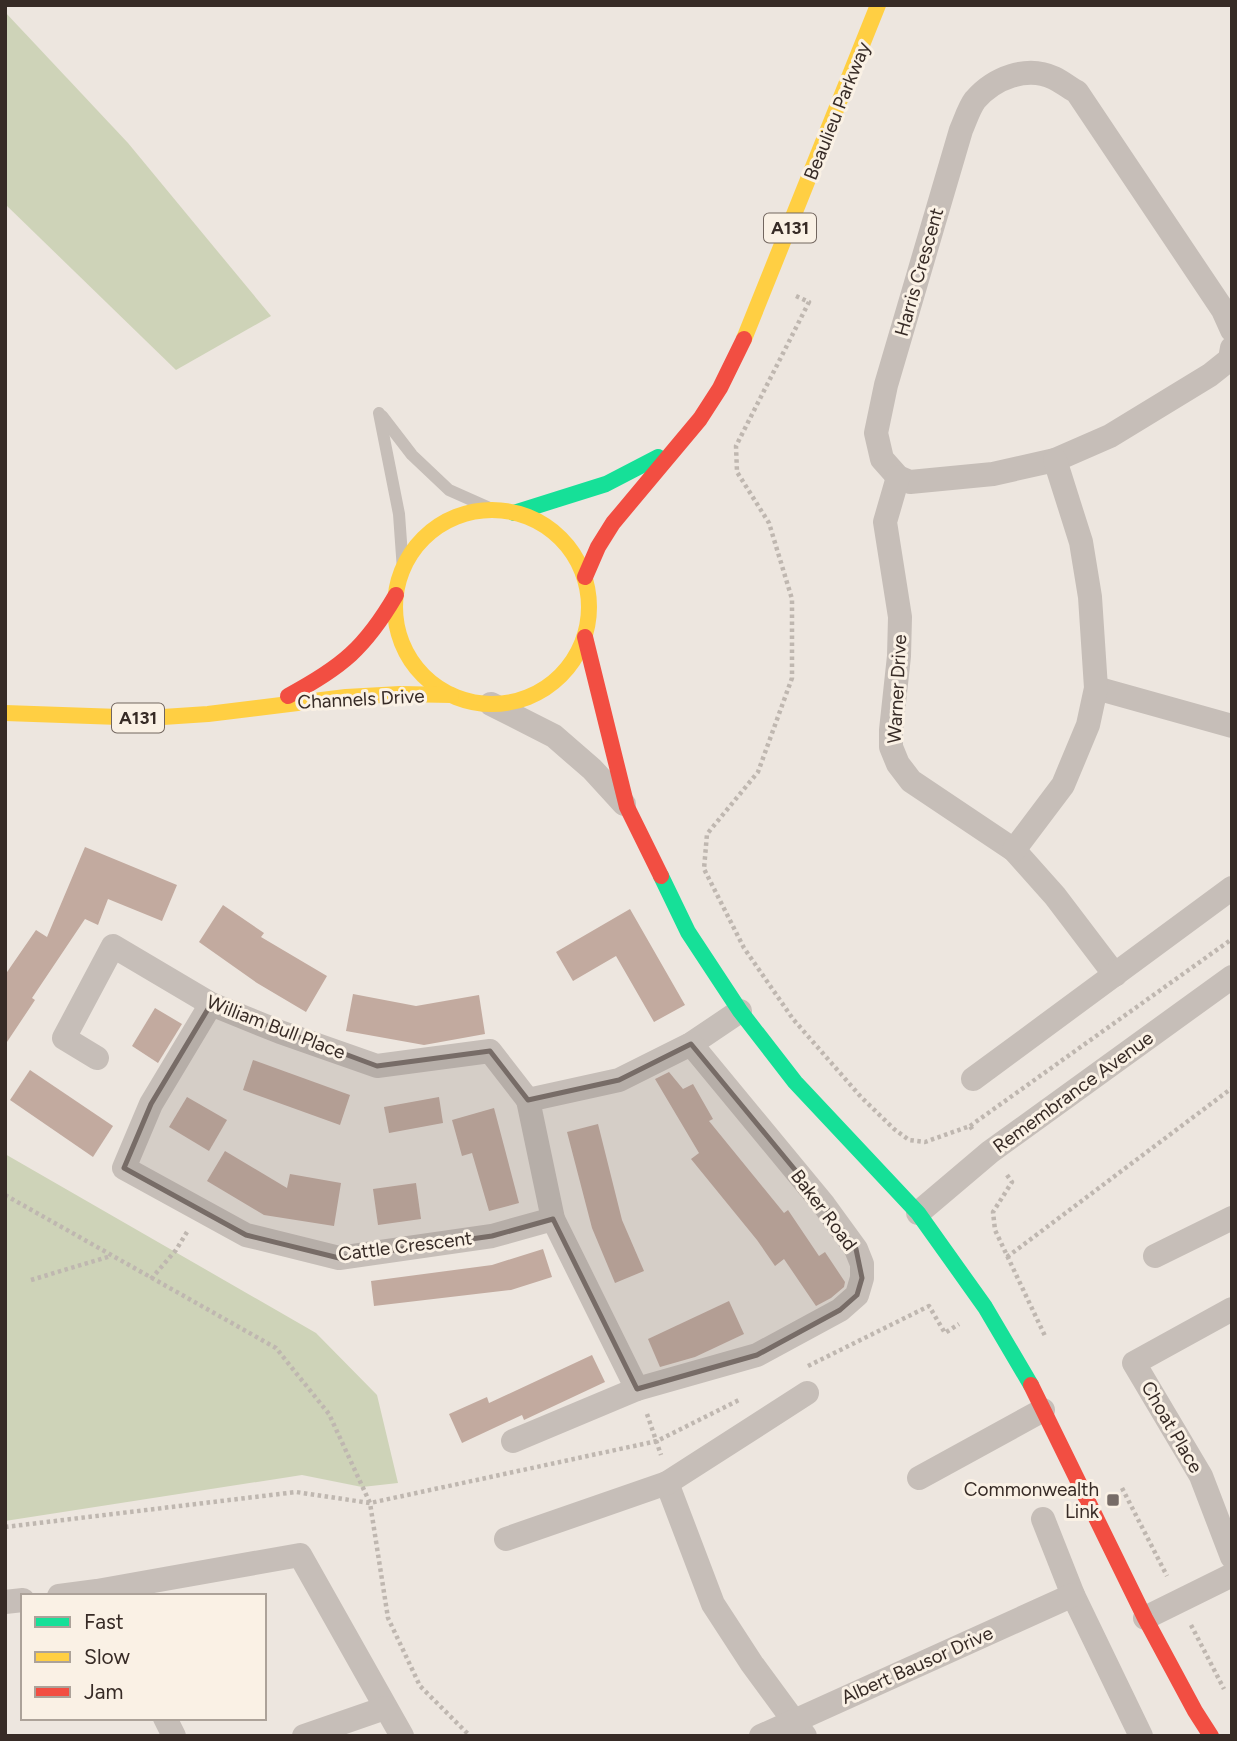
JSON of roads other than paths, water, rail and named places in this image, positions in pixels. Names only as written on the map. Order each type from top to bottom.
[{"type":"main road","name":"Beaulieu Parkway","points":[[585,578],[598,547],[614,523],[701,419],[720,388],[768,284],[878,5]]},
{"type":"main road","name":"Beaulieu Parkway","points":[[514,513],[614,482],[683,440]]},
{"type":"main road","points":[[494,510],[533,519],[565,542],[577,559],[585,578],[589,618],[585,637],[565,672],[532,696],[491,704],[471,702],[451,695],[433,684],[418,670],[399,634],[396,594],[402,570],[422,541],[437,527],[474,512],[494,510]]},
{"type":"main road","name":"Channels Drive","points":[[271,705],[336,670],[352,657],[374,632],[396,594]]},
{"type":"main road","points":[[585,637],[627,807],[688,932],[740,1011],[795,1082],[918,1213],[985,1307],[1023,1368],[1145,1618],[1195,1711],[1212,1736]]},
{"type":"main road","name":"Channels Drive","points":[[5,713],[148,718],[208,714],[346,696],[451,695]]},
{"type":"street","name":"Harris Crescent","points":[[898,477],[882,458],[876,433],[890,372],[961,130],[974,101],[993,84],[1015,74],[1034,72],[1053,77],[1077,92],[1223,310],[1232,330]]},
{"type":"street","points":[[898,477],[910,482],[993,474],[1055,460],[1110,436],[1210,375],[1231,356]]},
{"type":"street","points":[[1014,850],[1063,785],[1088,724],[1096,688],[1090,597],[1081,542],[1055,460]]},
{"type":"street","name":"Warner Drive","points":[[898,477],[886,522],[900,617],[891,730],[891,747],[898,764],[911,781],[1014,850],[1055,896],[1115,975]]},
{"type":"street","points":[[1096,688],[1232,726]]},
{"type":"street","points":[[491,704],[554,736],[592,769],[627,807]]},
{"type":"street","points":[[973,1079],[1232,888]]},
{"type":"street","name":"William Bull Place","points":[[97,1058],[64,1038],[113,946],[211,1004],[377,1066],[490,1051],[528,1100]]},
{"type":"street","name":"Remembrance Avenue","points":[[918,1213],[990,1152],[1232,977]]},
{"type":"street","name":"Cattle Crescent","points":[[211,1004],[151,1104],[124,1168],[246,1235],[339,1258],[492,1236],[553,1219]]},
{"type":"street","points":[[638,1389],[553,1219],[528,1100],[619,1080],[691,1044],[740,1011]]},
{"type":"street","name":"Baker Road","points":[[513,1441],[638,1389],[757,1355],[840,1310],[857,1294],[862,1278],[862,1264],[856,1249],[824,1205],[691,1044]]},
{"type":"street","points":[[1155,1256],[1232,1219]]},
{"type":"street","name":"Choat Place","points":[[1232,1309],[1134,1363],[1201,1476],[1232,1557]]},
{"type":"street","points":[[506,1539],[667,1483],[807,1393]]},
{"type":"street","points":[[919,1478],[1043,1410]]},
{"type":"street","points":[[667,1483],[713,1604],[752,1664],[799,1728]]},
{"type":"street","points":[[1043,1519],[1073,1595],[1141,1736]]},
{"type":"street","points":[[98,1593],[300,1555],[402,1736]]},
{"type":"street","points":[[1145,1618],[1232,1575]]},
{"type":"street","name":"Albert Bausor Drive","points":[[761,1736],[799,1728],[1073,1595]]},
{"type":"street","points":[[304,1736],[385,1708]]},
{"type":"street","points":[[166,1720],[174,1736]]},
{"type":"lane","points":[[402,570],[399,514],[379,413],[412,456],[449,490],[494,510]]},
{"type":"place","name":"Commonwealth Link","points":[[1113,1500]]}]
